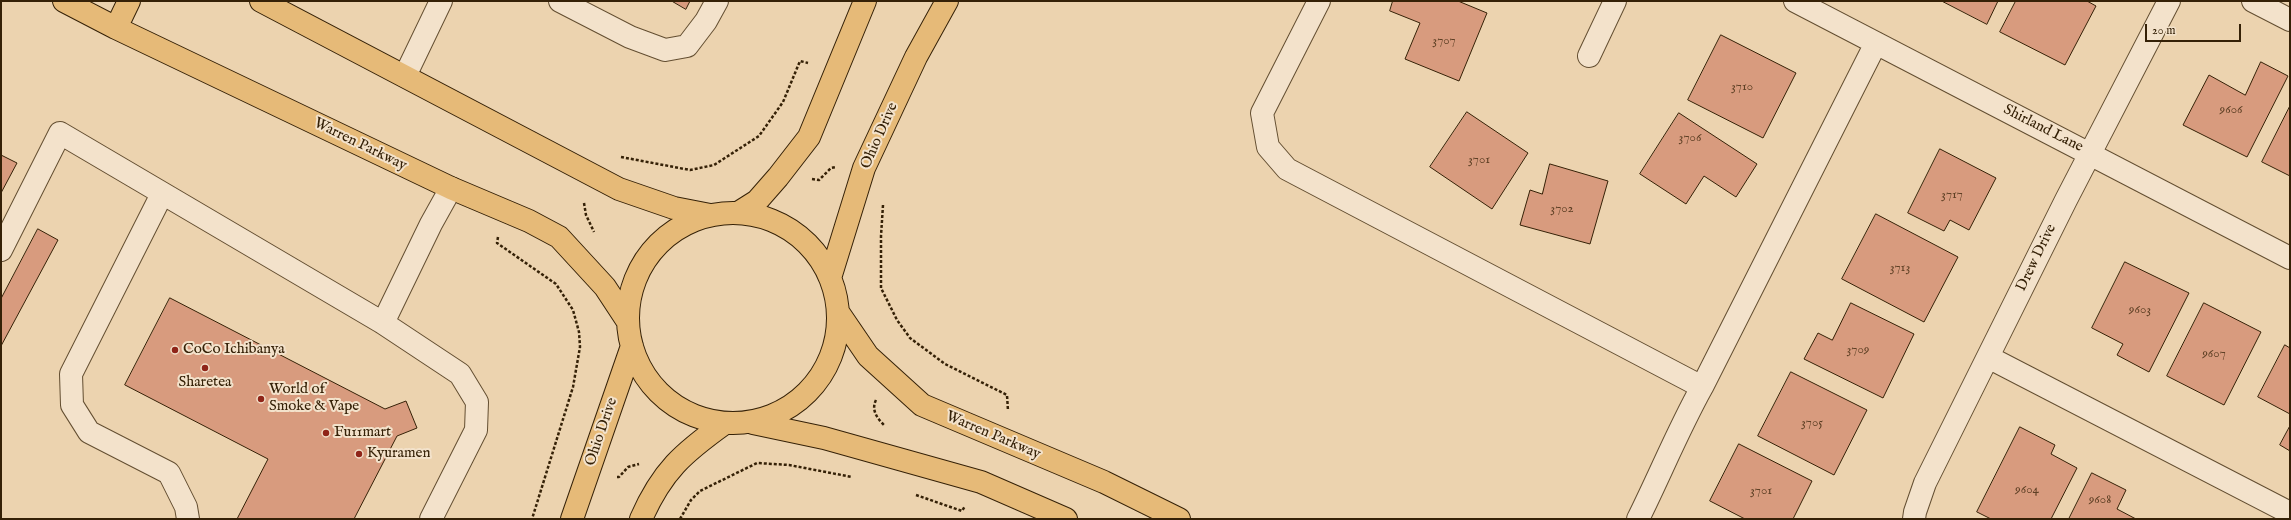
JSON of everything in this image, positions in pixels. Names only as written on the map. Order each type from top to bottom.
[{"type":"main road","name":"Warren Parkway","points":[[64,1],[116,28],[451,188],[502,211],[529,221],[559,238],[605,287],[628,322]]},
{"type":"main road","points":[[116,28],[129,1]]},
{"type":"main road","points":[[261,1],[619,189],[674,208],[710,215],[738,213],[764,217],[788,228],[808,244],[824,265],[834,288],[838,312],[835,344],[823,374],[802,398],[775,415],[750,422],[725,424],[697,418],[671,404],[651,384],[636,360],[628,332],[628,304],[637,273],[655,247],[680,227],[710,215]]},
{"type":"main road","points":[[738,213],[757,201],[809,137],[865,1]]},
{"type":"main road","name":"Ohio Drive","points":[[830,278],[864,168],[916,57],[947,1]]},
{"type":"main road","name":"Warren Parkway","points":[[838,312],[868,356],[922,405],[956,422],[1010,442],[1104,482],[1179,519]]},
{"type":"main road","name":"Ohio Drive","points":[[572,519],[632,346]]},
{"type":"main road","points":[[750,422],[824,438],[981,482],[1066,519]]},
{"type":"main road","points":[[641,519],[663,477],[702,440],[725,424]]},
{"type":"street","points":[[405,76],[441,1]]},
{"type":"street","points":[[560,1],[630,38],[665,50],[687,46],[706,21],[717,1]]},
{"type":"street","points":[[1319,1],[1262,113],[1268,147],[1287,169],[1702,388]]},
{"type":"street","points":[[1589,56],[1615,1]]},
{"type":"street","name":"Shirland Lane","points":[[1796,1],[2091,153],[2290,258]]},
{"type":"street","name":"Drew Drive","points":[[1914,519],[1914,512],[1925,483],[2169,1]]},
{"type":"street","points":[[2253,1],[2290,20]]},
{"type":"street","points":[[1638,519],[1663,468],[1683,421],[1702,388],[1876,43]]},
{"type":"street","points":[[1,250],[60,133],[383,323],[460,374],[476,402],[476,430],[431,519]]},
{"type":"street","points":[[383,323],[431,224],[451,188]]},
{"type":"street","points":[[162,194],[71,374],[72,405],[89,432],[169,473],[186,508],[188,519]]},
{"type":"street","points":[[1988,358],[2290,513]]},
{"type":"path","points":[[617,156],[690,170],[714,165],[759,136],[783,102],[800,61],[836,70]]},
{"type":"path","points":[[807,178],[819,180],[831,168],[838,167]]},
{"type":"path","points":[[884,202],[880,236],[881,288],[897,320],[910,338],[945,364],[1007,395],[1010,442]]},
{"type":"path","points":[[502,211],[498,243],[556,284],[573,310],[580,332],[580,347],[573,387],[532,519]]},
{"type":"path","points":[[878,396],[874,404],[877,417],[889,430]]},
{"type":"path","points":[[680,519],[691,500],[700,492],[757,463],[789,465],[856,478]]},
{"type":"path","points":[[614,477],[619,477],[634,464],[642,464]]},
{"type":"path","points":[[913,494],[962,511],[981,482]]},
{"type":"building","points":[[672,1],[690,1],[686,9]]},
{"type":"building","points":[[1393,1],[1458,1],[1487,13],[1459,81],[1405,59],[1420,23],[1390,11]]},
{"type":"building","points":[[1942,1],[1998,1],[1987,24]]},
{"type":"building","points":[[2016,1],[2087,1],[2096,6],[2065,65],[2000,32]]},
{"type":"building","points":[[1721,35],[1796,73],[1763,138],[1688,100]]},
{"type":"building","points":[[2261,62],[2288,76],[2247,157],[2183,125],[2209,75],[2245,95]]},
{"type":"building","points":[[2290,106],[2290,176],[2262,162]]},
{"type":"building","points":[[1467,112],[1528,153],[1492,209],[1430,167]]},
{"type":"building","points":[[1679,113],[1757,164],[1736,197],[1704,176],[1686,204],[1640,174]]},
{"type":"building","points":[[1940,149],[1996,178],[1969,230],[1950,220],[1944,231],[1908,213]]},
{"type":"building","points":[[1,155],[17,163],[1,193]]},
{"type":"building","points":[[1550,164],[1608,181],[1590,244],[1520,225],[1530,190],[1542,194]]},
{"type":"building","points":[[1876,214],[1958,257],[1924,322],[1842,279]]},
{"type":"building","points":[[38,229],[58,240],[1,346],[1,299]]},
{"type":"building","points":[[2125,262],[2189,293],[2149,372],[2117,355],[2123,344],[2092,328]]},
{"type":"building","points":[[170,298],[385,409],[406,401],[417,428],[397,436],[354,519],[237,519],[268,459],[125,385]]},
{"type":"building","points":[[1851,303],[1914,334],[1883,398],[1804,359],[1818,333],[1832,340]]},
{"type":"building","points":[[2204,303],[2261,332],[2224,405],[2167,376]]},
{"type":"building","points":[[2285,345],[2290,348],[2290,414],[2258,397]]},
{"type":"building","points":[[1791,372],[1867,410],[1834,475],[1758,436]]},
{"type":"building","points":[[2290,426],[2290,451],[2280,445]]},
{"type":"building","points":[[2020,427],[2055,445],[2051,454],[2077,468],[2051,519],[1991,519],[1977,512]]},
{"type":"building","points":[[1739,444],[1812,481],[1793,519],[1745,519],[1710,501]]},
{"type":"building","points":[[2092,473],[2126,490],[2117,509],[2136,519],[2069,519]]},
{"type":"place","name":"CoCo Ichibanya","points":[[175,350]]},
{"type":"place","name":"Sharetea","points":[[205,368]]},
{"type":"place","name":"World of Smoke & Vape","points":[[261,399]]},
{"type":"place","name":"Fu11mart","points":[[326,433]]},
{"type":"place","name":"Kyuramen","points":[[359,454]]}]
